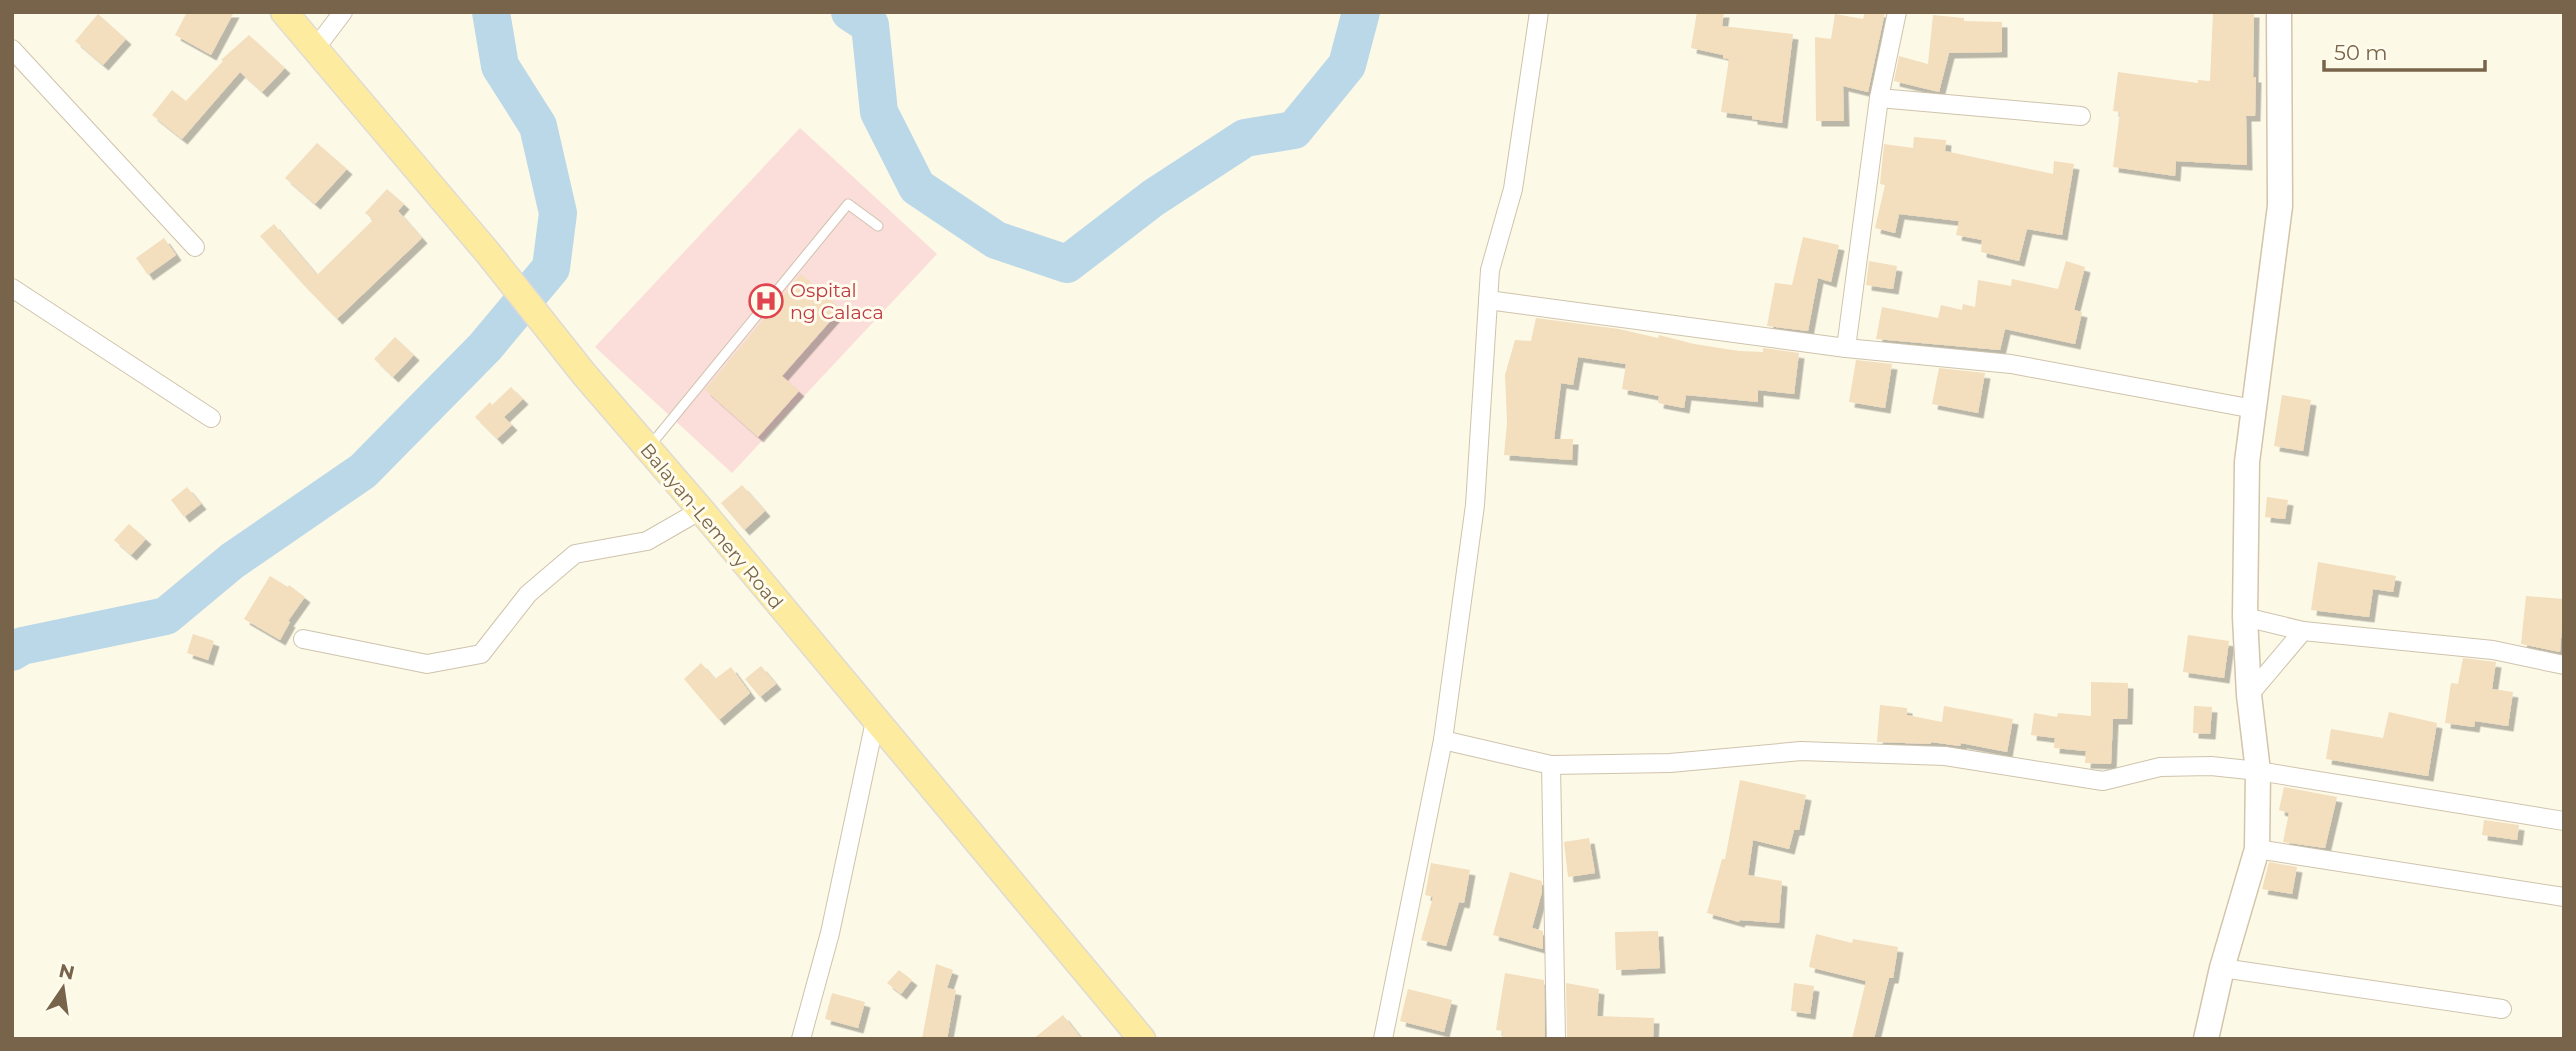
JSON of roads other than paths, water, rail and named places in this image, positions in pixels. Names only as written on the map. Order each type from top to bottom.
[{"type":"main road","name":"Balayan-Lemery Road","points":[[284,12],[1142,1039]]},
{"type":"street","points":[[315,50],[343,12]]},
{"type":"street","points":[[1382,1039],[1443,740],[1475,505],[1490,270],[1513,189],[1539,12]]},
{"type":"street","points":[[1846,348],[1879,98],[1897,12]]},
{"type":"street","points":[[2206,1039],[2222,968],[2257,849],[2258,771],[2249,695],[2245,617],[2247,462],[2280,206],[2280,12]]},
{"type":"street","points":[[12,49],[195,247]]},
{"type":"street","points":[[1879,98],[2081,116]]},
{"type":"street","points":[[12,288],[211,418]]},
{"type":"street","points":[[1488,300],[1846,348],[2011,364],[2254,409]]},
{"type":"street","points":[[303,639],[427,664],[481,654],[528,594],[575,554],[647,541],[701,510]]},
{"type":"street","points":[[2245,617],[2303,631],[2493,650],[2564,665]]},
{"type":"street","points":[[2249,695],[2303,631]]},
{"type":"street","points":[[801,1039],[830,933],[875,721]]},
{"type":"street","points":[[1443,740],[1551,765],[1670,763],[1801,751],[1945,756],[2103,781],[2160,766],[2211,766],[2258,771],[2564,821]]},
{"type":"street","points":[[1551,765],[1556,1039]]},
{"type":"street","points":[[2257,849],[2564,897]]},
{"type":"street","points":[[2222,968],[2502,1009]]},
{"type":"lane","points":[[648,449],[848,204],[878,226]]},
{"type":"waterway","points":[[12,652],[22,646],[166,616],[232,561],[363,471],[485,347],[551,268],[558,213],[538,126],[500,66],[491,12]]},
{"type":"waterway","points":[[850,12],[870,25],[879,112],[917,187],[996,240],[1067,264],[1153,198],[1245,138],[1294,130],[1347,65],[1361,12]]},
{"type":"place","name":"Ospital ng Calaca","points":[[766,301]]}]
